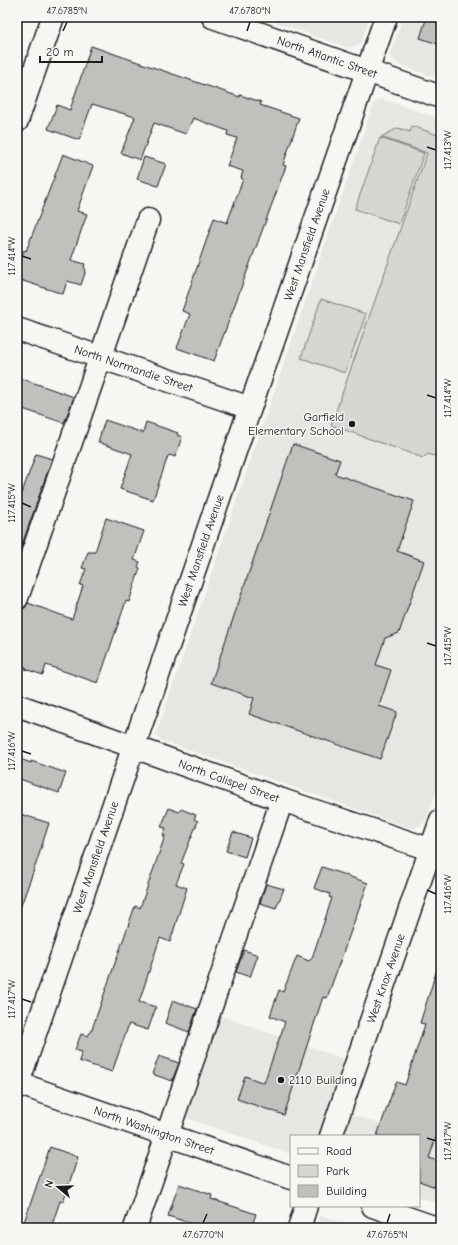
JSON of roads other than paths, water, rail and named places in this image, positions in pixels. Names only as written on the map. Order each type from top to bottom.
[{"type":"street","points":[[17,121],[53,17]]},
{"type":"street","name":"North Atlantic Street","points":[[212,17],[441,97]]},
{"type":"street","name":"West Mansfield Avenue","points":[[17,1084],[386,17]]},
{"type":"street","points":[[17,598],[148,220]]},
{"type":"street","name":"North Normandie Street","points":[[17,329],[250,408]]},
{"type":"street","name":"North Calispel Street","points":[[17,705],[282,800],[436,852]]},
{"type":"street","points":[[135,1228],[282,800]]},
{"type":"street","name":"West Knox Avenue","points":[[331,1135],[436,852],[441,820]]},
{"type":"street","name":"North Washington Street","points":[[17,1084],[290,1178]]},
{"type":"street","points":[[299,1228],[306,1207]]},
{"type":"street","points":[[376,1207],[436,1228]]},
{"type":"place","name":"Garfield Elementary School","points":[[352,424]]},
{"type":"place","name":"2110 Building","points":[[281,1080]]}]
